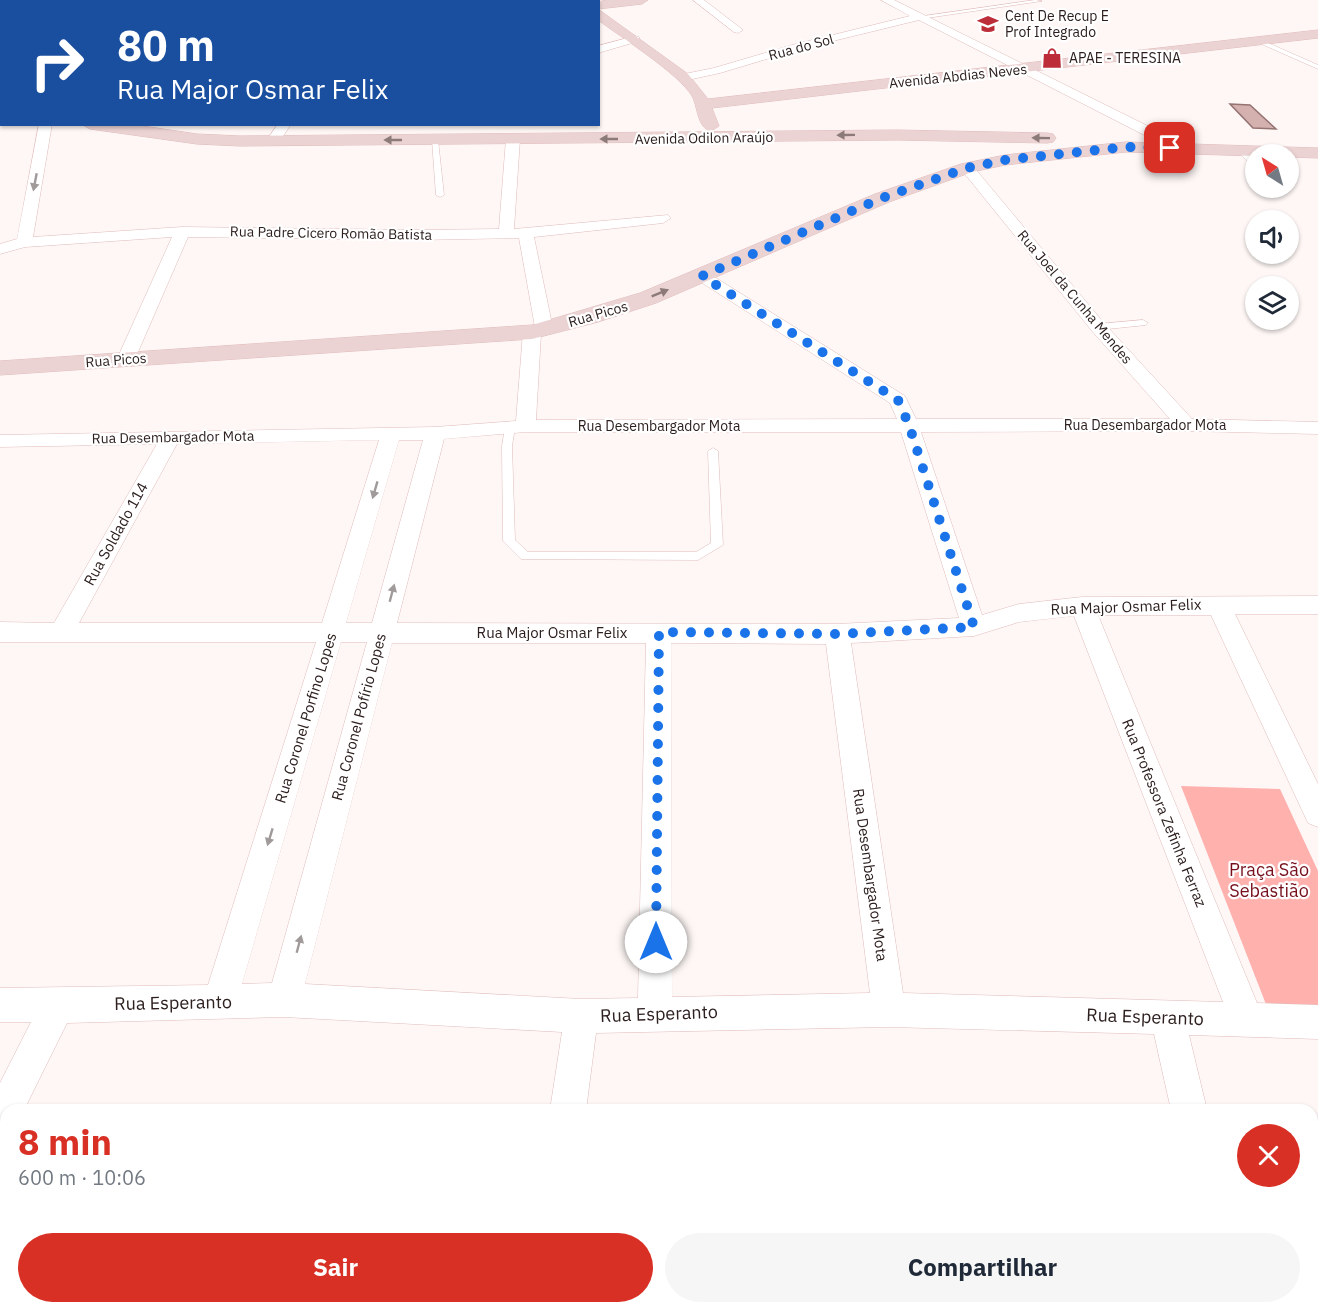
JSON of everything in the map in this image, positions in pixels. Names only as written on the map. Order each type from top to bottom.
[{"type":"main road","points":[[600,5],[642,0]]},
{"type":"main road","points":[[600,14],[683,77],[704,104],[714,138]]},
{"type":"main road","name":"Avenida Abdias Neves","points":[[704,104],[1318,34]]},
{"type":"main road","name":"Avenida Odilon Araújo","points":[[104,126],[197,139],[273,141],[897,135],[1318,153]]},
{"type":"main road","name":"Avenida Odilon Araújo","points":[[1167,145],[1318,144]]},
{"type":"main road","name":"Rua Picos","points":[[0,368],[388,344],[538,330],[618,308],[702,276],[882,198],[967,168],[1005,160],[1167,145]]},
{"type":"street","points":[[698,0],[738,30]]},
{"type":"street","points":[[886,0],[1159,137],[1167,145]]},
{"type":"street","name":"Rua do Sol","points":[[683,77],[716,71],[796,47],[920,18]]},
{"type":"street","points":[[600,49],[635,39]]},
{"type":"street","points":[[24,242],[46,126]]},
{"type":"street","points":[[273,141],[284,126]]},
{"type":"street","points":[[506,233],[513,139]]},
{"type":"street","name":"Rua Joel da Cunha Mendes","points":[[967,168],[1098,327],[1186,424]]},
{"type":"street","name":"Rua Padre Cicero Romão Batista","points":[[0,249],[24,242],[182,232],[416,235],[526,233],[663,218]]},
{"type":"street","points":[[126,360],[182,232]]},
{"type":"street","points":[[518,426],[538,330],[526,233]]},
{"type":"street","points":[[702,276],[898,400],[909,425],[974,627]]},
{"type":"street","name":"Rua Desembargador Mota","points":[[0,441],[435,433],[518,426],[1186,424],[1318,428]]},
{"type":"street","name":"Rua Coronel Pofírio Lopes","points":[[284,1000],[435,433]]},
{"type":"street","name":"Rua Coronel Porfino Lopes","points":[[220,1002],[391,434]]},
{"type":"street","name":"Rua Soldado 114","points":[[62,632],[171,437]]},
{"type":"street","points":[[1218,604],[1318,813]]},
{"type":"street","name":"Rua Major Osmar Felix","points":[[0,632],[837,634],[974,627],[1019,613],[1082,606],[1318,605]]},
{"type":"street","name":"Rua Professora Zefinha Ferraz","points":[[1082,606],[1246,1020]]},
{"type":"street","points":[[656,1013],[659,632]]},
{"type":"street","name":"Rua Desembargador Mota","points":[[837,634],[889,1010]]},
{"type":"street","name":"Rua Esperanto","points":[[0,1005],[57,1006],[284,1000],[581,1016],[889,1010],[1318,1022]]},
{"type":"street","points":[[8,1104],[57,1006]]},
{"type":"street","points":[[569,1104],[581,1016]]},
{"type":"street","points":[[1167,1017],[1188,1104]]},
{"type":"lane","points":[[920,18],[1039,1]]},
{"type":"lane","points":[[1259,41],[1318,67]]},
{"type":"lane","points":[[435,140],[440,195]]},
{"type":"lane","points":[[1242,151],[1245,154]]},
{"type":"lane","points":[[1098,327],[1143,323]]},
{"type":"lane","points":[[518,426],[507,446],[509,541],[525,556],[698,556],[717,545],[713,451]]},
{"type":"green space","name":"Praça São Sebastião","points":[[1181,786],[1280,789],[1318,871],[1318,1014],[1269,1012]]},
{"type":"building","points":[[1230,104],[1250,105],[1276,129],[1253,128]]},
{"type":"place","name":"Cent De Recup E Prof Integrado","points":[[988,24]]},
{"type":"place","name":"APAE - TERESINA","points":[[1052,58]]},
{"type":"route","points":[[656,942],[659,632],[837,634],[974,627],[909,425],[898,400],[702,276],[882,198],[967,168],[1005,160],[1126,147],[1170,148]]}]
